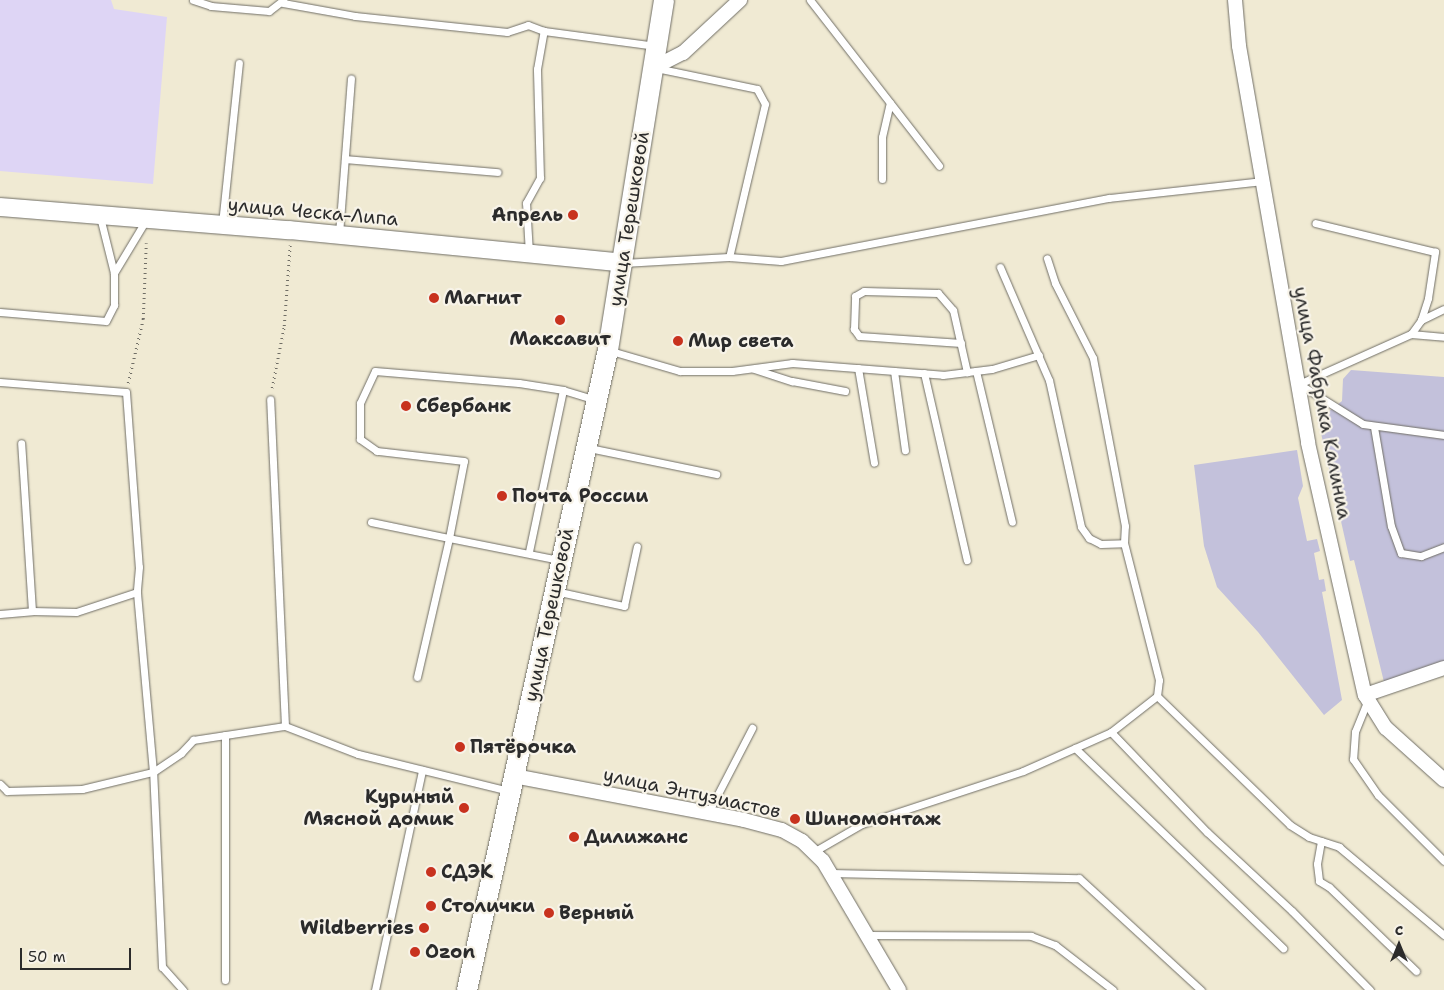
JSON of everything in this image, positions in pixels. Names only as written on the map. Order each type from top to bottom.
[{"type":"main road","name":"улица Терешковой","points":[[467,990],[511,783],[608,350],[664,1]]},
{"type":"street","points":[[653,68],[683,54],[740,0]]},
{"type":"street","name":"улица Фабрика Калиниа","points":[[1235,0],[1239,46],[1300,384],[1310,453],[1366,698],[1386,728],[1444,780]]},
{"type":"street","name":"улица Ческа-Липа","points":[[0,207],[289,230],[622,263]]},
{"type":"street","points":[[1366,698],[1444,668]]},
{"type":"street","name":"улица Энтузиастов","points":[[511,783],[708,813],[782,830],[815,851],[899,990]]},
{"type":"lane","points":[[193,0],[211,6],[269,11],[283,2],[356,16],[507,32],[528,26],[544,31],[656,46]]},
{"type":"lane","points":[[810,0],[939,166]]},
{"type":"lane","points":[[529,253],[526,203],[540,178],[537,69],[544,31]]},
{"type":"lane","points":[[222,224],[239,63]]},
{"type":"lane","points":[[653,68],[756,89],[765,104],[729,257]]},
{"type":"lane","points":[[339,235],[351,78]]},
{"type":"lane","points":[[882,179],[882,138],[890,102]]},
{"type":"lane","points":[[345,159],[497,172]]},
{"type":"lane","points":[[622,263],[729,257],[781,261],[1109,198],[1264,180]]},
{"type":"lane","points":[[0,312],[106,321],[114,305],[114,273],[100,215]]},
{"type":"lane","points":[[114,273],[147,218]]},
{"type":"lane","points":[[1315,223],[1435,252],[1421,320],[1411,334]]},
{"type":"lane","points":[[815,851],[862,824],[1022,771],[1111,732],[1157,696],[1159,680],[1124,543],[1125,526],[1093,358],[1055,283],[1047,258]]},
{"type":"lane","points":[[1000,267],[1050,380],[1081,527],[1089,538],[1101,544],[1124,543]]},
{"type":"lane","points":[[960,343],[859,336],[854,330],[855,296],[864,291],[938,293],[953,310],[967,372]]},
{"type":"lane","points":[[1421,320],[1444,309]]},
{"type":"lane","points":[[1300,384],[1411,334],[1444,337]]},
{"type":"lane","points":[[608,350],[680,371],[752,368],[792,363],[924,373],[967,372],[1039,355]]},
{"type":"lane","points":[[752,368],[792,382],[845,391]]},
{"type":"lane","points":[[858,368],[874,464]]},
{"type":"lane","points":[[418,677],[450,538],[464,461],[377,451],[360,439],[360,403],[375,371],[519,383],[563,390],[596,400]]},
{"type":"lane","points":[[894,371],[905,450]]},
{"type":"lane","points":[[976,371],[1012,522]]},
{"type":"lane","points":[[924,373],[967,560]]},
{"type":"lane","points":[[0,382],[126,392],[139,567],[138,592],[153,772],[162,967],[183,990]]},
{"type":"lane","points":[[1300,384],[1334,408],[1374,427],[1444,435]]},
{"type":"lane","points":[[529,552],[563,390]]},
{"type":"lane","points":[[270,399],[285,726]]},
{"type":"lane","points":[[1374,427],[1391,526],[1401,553],[1421,556],[1444,547]]},
{"type":"lane","points":[[21,443],[32,611]]},
{"type":"lane","points":[[586,447],[716,474]]},
{"type":"lane","points":[[371,522],[529,552],[562,561]]},
{"type":"lane","points":[[555,591],[624,606],[636,546]]},
{"type":"lane","points":[[0,614],[32,611],[76,612],[138,592]]},
{"type":"lane","points":[[1157,696],[1290,826],[1321,841],[1339,846],[1444,935]]},
{"type":"lane","points":[[1366,698],[1355,732],[1352,759],[1378,796],[1444,860]]},
{"type":"lane","points":[[0,784],[7,791],[82,789],[153,772],[181,753],[193,740],[285,726],[325,744],[422,770],[511,783]]},
{"type":"lane","points":[[708,813],[752,728]]},
{"type":"lane","points":[[1111,732],[1207,832],[1292,911],[1370,990]]},
{"type":"lane","points":[[225,735],[225,980]]},
{"type":"lane","points":[[1075,748],[1283,948]]},
{"type":"lane","points":[[375,990],[422,770]]},
{"type":"lane","points":[[1321,841],[1317,864],[1319,882],[1329,887],[1416,971]]},
{"type":"lane","points":[[830,873],[1079,878],[1201,990]]},
{"type":"lane","points":[[866,935],[1031,936],[1055,945],[1113,990]]},
{"type":"path","points":[[126,392],[139,347],[143,318],[147,218]]},
{"type":"path","points":[[270,399],[290,269],[289,230]]},
{"type":"shaded area","points":[[0,0],[111,0],[114,9],[167,17],[153,184],[0,171]]},
{"type":"shaded area","points":[[1351,370],[1444,377],[1444,662],[1384,682],[1354,560],[1350,561],[1318,420],[1342,401],[1343,379]]},
{"type":"shaded area","points":[[1297,450],[1303,486],[1298,498],[1307,541],[1317,539],[1320,551],[1314,553],[1319,580],[1324,579],[1326,591],[1322,592],[1342,700],[1324,715],[1258,632],[1217,587],[1204,546],[1194,465]]},
{"type":"place","name":"Апрель","points":[[573,215]]},
{"type":"place","name":"Магнит","points":[[434,298]]},
{"type":"place","name":"Максавит","points":[[560,320]]},
{"type":"place","name":"Мир света","points":[[678,341]]},
{"type":"place","name":"Сбербанк","points":[[406,406]]},
{"type":"place","name":"Почта России","points":[[502,496]]},
{"type":"place","name":"Пятёрочка","points":[[460,747]]},
{"type":"place","name":"Куриный Мясной домик","points":[[464,808]]},
{"type":"place","name":"Шиномонтаж","points":[[795,819]]},
{"type":"place","name":"Дилижанс","points":[[574,837]]},
{"type":"place","name":"СДЭК","points":[[431,872]]},
{"type":"place","name":"Столички","points":[[431,906]]},
{"type":"place","name":"Верный","points":[[549,913]]},
{"type":"place","name":"Wildberries","points":[[424,928]]},
{"type":"place","name":"Ozon","points":[[415,952]]}]
